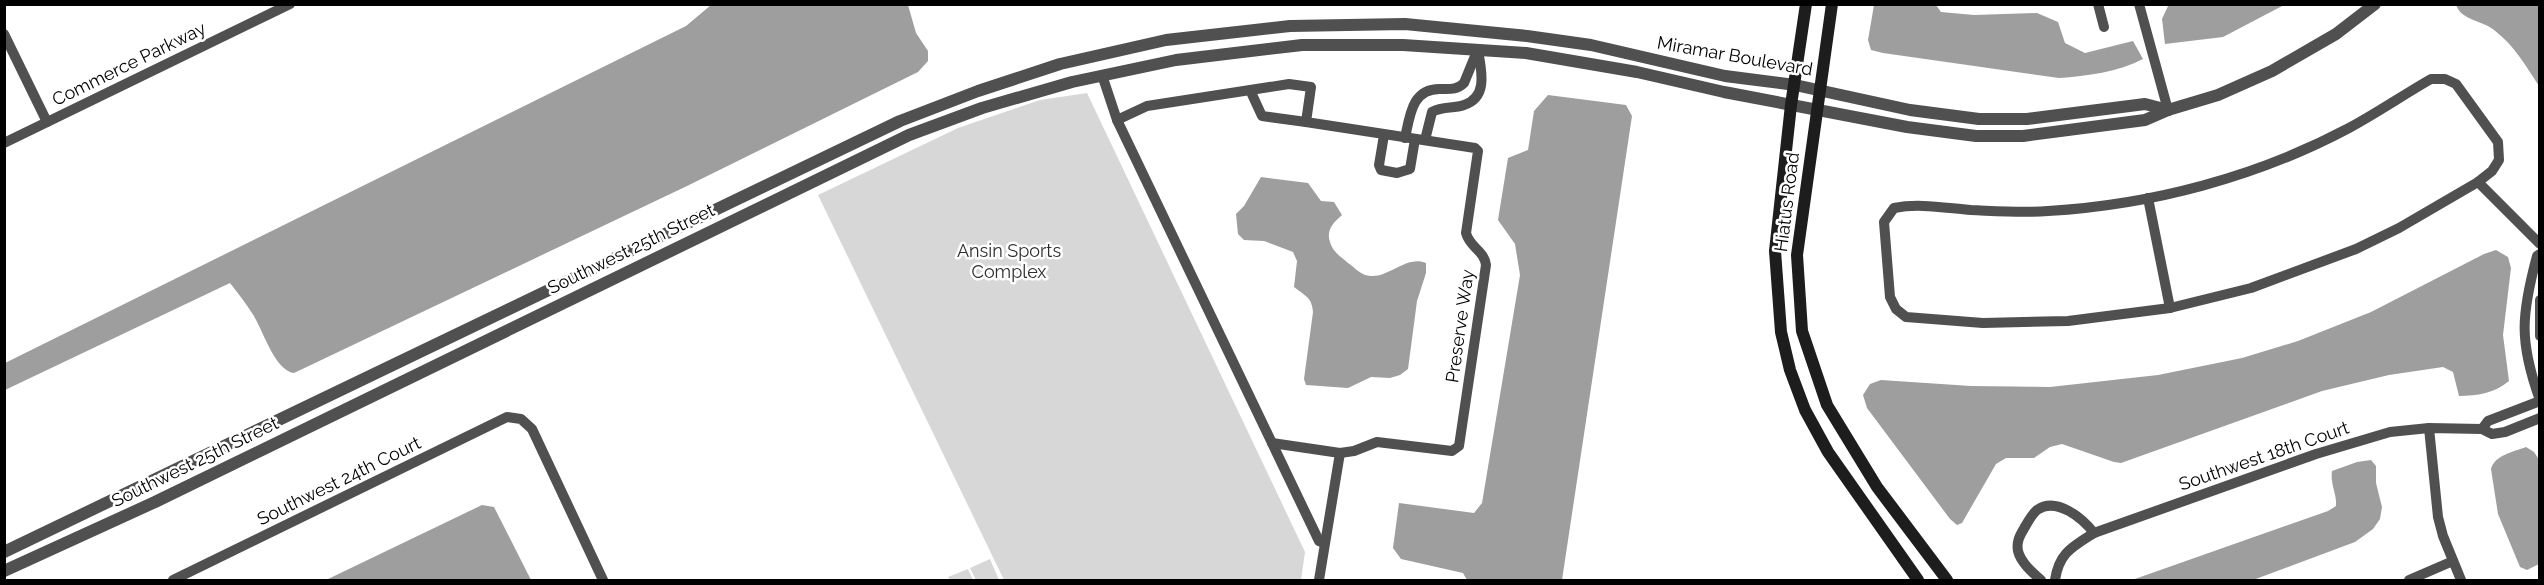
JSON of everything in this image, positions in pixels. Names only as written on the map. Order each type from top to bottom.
[{"type":"main road","name":"Hiatus Road","points":[[1806,4],[1791,105],[1775,251],[1781,332],[1790,370],[1805,410],[1836,463],[1918,580]]},
{"type":"main road","name":"Hiatus Road","points":[[1832,4],[1797,255],[1802,331],[1827,405],[1877,487],[1947,580]]},
{"type":"main road","points":[[1836,463],[1854,451]]},
{"type":"street","name":"Commerce Parkway","points":[[4,143],[290,4]]},
{"type":"street","points":[[2098,4],[2104,27]]},
{"type":"street","points":[[2139,4],[2168,110]]},
{"type":"street","name":"Miramar Boulevard","points":[[1302,45],[1403,45],[1526,53],[1637,72],[1907,127],[1976,136],[2023,136],[2145,120],[2168,110],[2218,95],[2272,71],[2336,34],[2374,4]]},
{"type":"street","name":"Miramar Boulevard","points":[[1294,26],[1405,24],[1527,36],[1592,45],[1725,76],[1795,85],[1910,110],[1979,119],[2037,118],[2145,104],[2168,110]]},
{"type":"street","name":"Southwest 25th Street","points":[[4,552],[900,121],[978,91],[1060,64],[1166,40],[1294,26]]},
{"type":"street","points":[[4,34],[47,122]]},
{"type":"street","name":"Southwest 25th Street","points":[[4,571],[166,496],[909,135],[982,108],[1102,75],[1176,60],[1302,45]]},
{"type":"street","points":[[1384,135],[1379,165],[1381,170],[1397,173],[1410,169],[1415,139],[1415,100],[1431,88],[1460,87],[1464,83],[1478,49]]},
{"type":"street","points":[[1415,139],[1432,112],[1443,107],[1466,105],[1475,99],[1480,90],[1482,77],[1478,49]]},
{"type":"street","points":[[1102,75],[1116,120],[1319,541],[1324,543]]},
{"type":"street","points":[[2430,79],[2445,79],[2456,84],[2498,142],[2499,160],[2492,171],[2478,182],[2399,228],[2356,249],[2251,288],[2170,308],[2068,321],[1983,323],[1906,317],[1896,309],[1890,297],[1884,222],[1894,208],[1911,204],[1972,210],[2048,211],[2148,198],[2253,170],[2349,128],[2430,79]]},
{"type":"street","points":[[1116,120],[1147,106],[1288,84],[1311,87],[1306,122]]},
{"type":"street","name":"Preserve Way","points":[[1250,90],[1262,116],[1475,148],[1478,151],[1466,233],[1472,245],[1482,252],[1486,265],[1459,446],[1452,451],[1374,442],[1354,451],[1340,453],[1272,443]]},
{"type":"street","points":[[2478,182],[2540,243]]},
{"type":"street","points":[[2148,198],[2170,308]]},
{"type":"street","points":[[2482,429],[2488,421],[2540,401],[2530,373],[2523,324],[2525,299],[2537,256],[2540,254]]},
{"type":"street","points":[[2540,300],[2540,336]]},
{"type":"street","name":"Southwest 24th Court","points":[[173,580],[507,417],[520,419],[532,429],[603,580]]},
{"type":"street","name":"Southwest 18th Court","points":[[2055,580],[2057,566],[2066,552],[2094,533],[2316,454],[2390,432],[2429,428],[2482,429],[2492,434],[2540,418]]},
{"type":"street","points":[[2429,428],[2438,517],[2461,580]]},
{"type":"street","points":[[1318,580],[1340,453]]},
{"type":"street","points":[[2042,580],[2021,560],[2018,550],[2018,538],[2036,510],[2044,507],[2057,507],[2078,515],[2094,533]]},
{"type":"street","points":[[2409,580],[2453,561]]},
{"type":"green space","name":"Ansin Sports Complex","points":[[1087,93],[1305,552],[1301,580],[1004,580],[818,195],[958,128],[1040,100]]},
{"type":"green space","points":[[990,559],[999,580],[976,580],[970,568]]},
{"type":"green space","points":[[968,569],[973,580],[950,580],[948,577]]},
{"type":"shaded area","points":[[2169,4],[2284,5],[2223,37],[2165,44],[2162,19]]},
{"type":"shaded area","points":[[711,5],[908,5],[916,33],[928,51],[928,61],[918,72],[687,186],[294,373],[281,365],[275,357],[252,313],[230,283],[5,390],[5,363],[686,26]]},
{"type":"shaded area","points":[[1874,5],[1936,5],[1941,12],[1974,15],[2037,13],[2058,22],[2065,43],[2085,53],[2133,41],[2143,59],[2102,73],[2059,78],[1883,53],[1871,50],[1868,40]]},
{"type":"shaded area","points":[[2456,5],[2539,5],[2539,86],[2508,42],[2489,27],[2467,17]]},
{"type":"shaded area","points":[[1548,95],[1626,105],[1632,116],[1562,580],[1467,580],[1463,573],[1401,559],[1393,548],[1399,503],[1474,513],[1482,503],[1520,275],[1515,244],[1498,220],[1508,158],[1528,150],[1534,111]]},
{"type":"shaded area","points":[[1261,177],[1308,183],[1321,201],[1334,202],[1342,215],[1330,230],[1331,245],[1340,256],[1361,273],[1371,276],[1379,275],[1410,262],[1426,263],[1426,273],[1417,301],[1408,369],[1400,375],[1390,378],[1371,377],[1348,388],[1306,385],[1304,379],[1313,312],[1309,300],[1294,287],[1297,261],[1293,252],[1264,241],[1244,240],[1238,234],[1236,214],[1244,206]]},
{"type":"shaded area","points":[[2496,250],[2508,257],[2511,268],[2503,335],[2509,381],[2498,388],[2479,394],[2459,396],[2453,372],[2443,367],[2389,375],[2322,391],[2121,463],[2062,444],[2050,447],[2034,458],[2006,458],[1996,464],[1962,523],[1957,525],[1950,519],[1867,408],[1863,395],[1870,384],[1881,380],[1971,386],[2050,387],[2158,375],[2242,358],[2298,341],[2371,312]]},
{"type":"shaded area","points":[[2526,447],[2534,452],[2540,461],[2539,564],[2527,570],[2520,567],[2498,514],[2491,469],[2500,457]]},
{"type":"shaded area","points":[[2371,460],[2376,466],[2376,483],[2382,507],[2380,519],[2373,529],[2355,542],[2253,580],[2132,580],[2328,511],[2336,506],[2332,471],[2357,462]]},
{"type":"shaded area","points":[[482,505],[494,507],[531,580],[326,580]]}]
